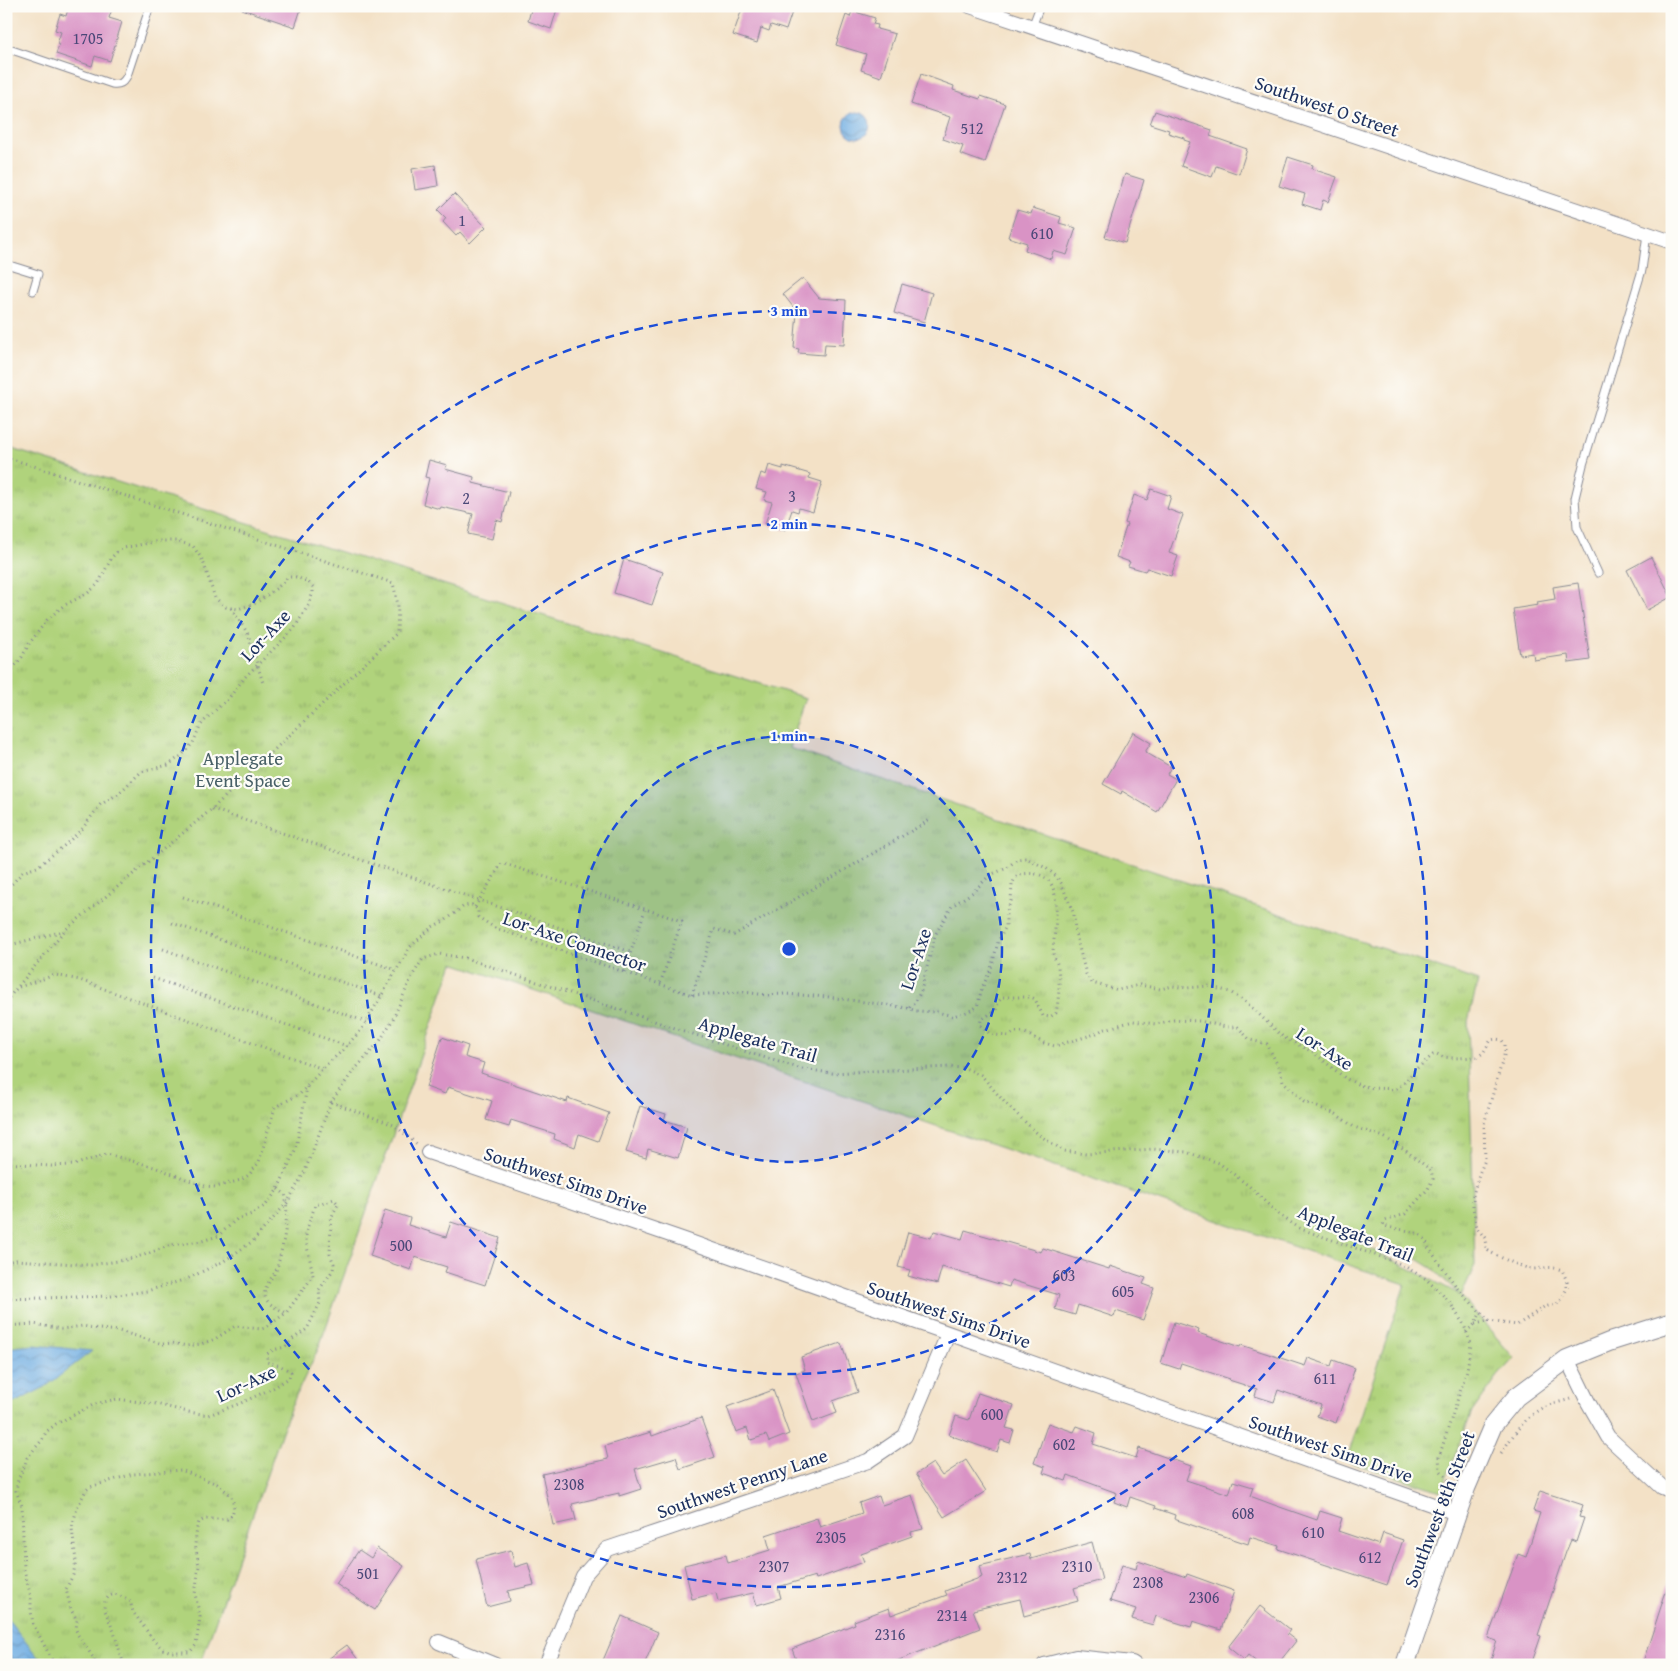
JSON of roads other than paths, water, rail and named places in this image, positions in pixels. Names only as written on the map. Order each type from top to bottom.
[{"type":"street","name":"Southwest O Street","points":[[970,6],[1672,242]]},
{"type":"street","name":"Southwest Sims Drive","points":[[428,1152],[682,1239],[1456,1513]]},
{"type":"street","name":"Southwest 8th Street","points":[[1404,1665],[1456,1513],[1493,1425],[1516,1397],[1567,1359],[1609,1342],[1672,1322]]},
{"type":"street","name":"Southwest Penny Lane","points":[[546,1665],[583,1576],[607,1549],[868,1461],[905,1436],[948,1334]]},
{"type":"street","points":[[1567,1359],[1608,1437],[1662,1487],[1672,1491]]},
{"type":"street","points":[[439,1642],[495,1665]]},
{"type":"street","points":[[1044,1665],[1076,1657],[1132,1662],[1135,1665]]},
{"type":"lane","points":[[6,48],[119,85],[128,76],[150,6]]},
{"type":"lane","points":[[1032,27],[1040,6]]},
{"type":"lane","points":[[1598,573],[1577,527],[1575,498],[1583,465],[1642,270],[1646,234]]},
{"type":"lane","points":[[6,264],[38,274],[33,291]]},
{"type":"water","points":[[857,112],[866,116],[870,125],[866,134],[857,138],[848,134],[844,125],[848,116]]},
{"type":"water","points":[[34,1345],[92,1351],[45,1387],[6,1407],[6,1348]]},
{"type":"water","points":[[6,1617],[44,1665],[15,1665],[6,1651]]},
{"type":"park label","name":"Applegate Event Space","points":[[243,769]]}]
